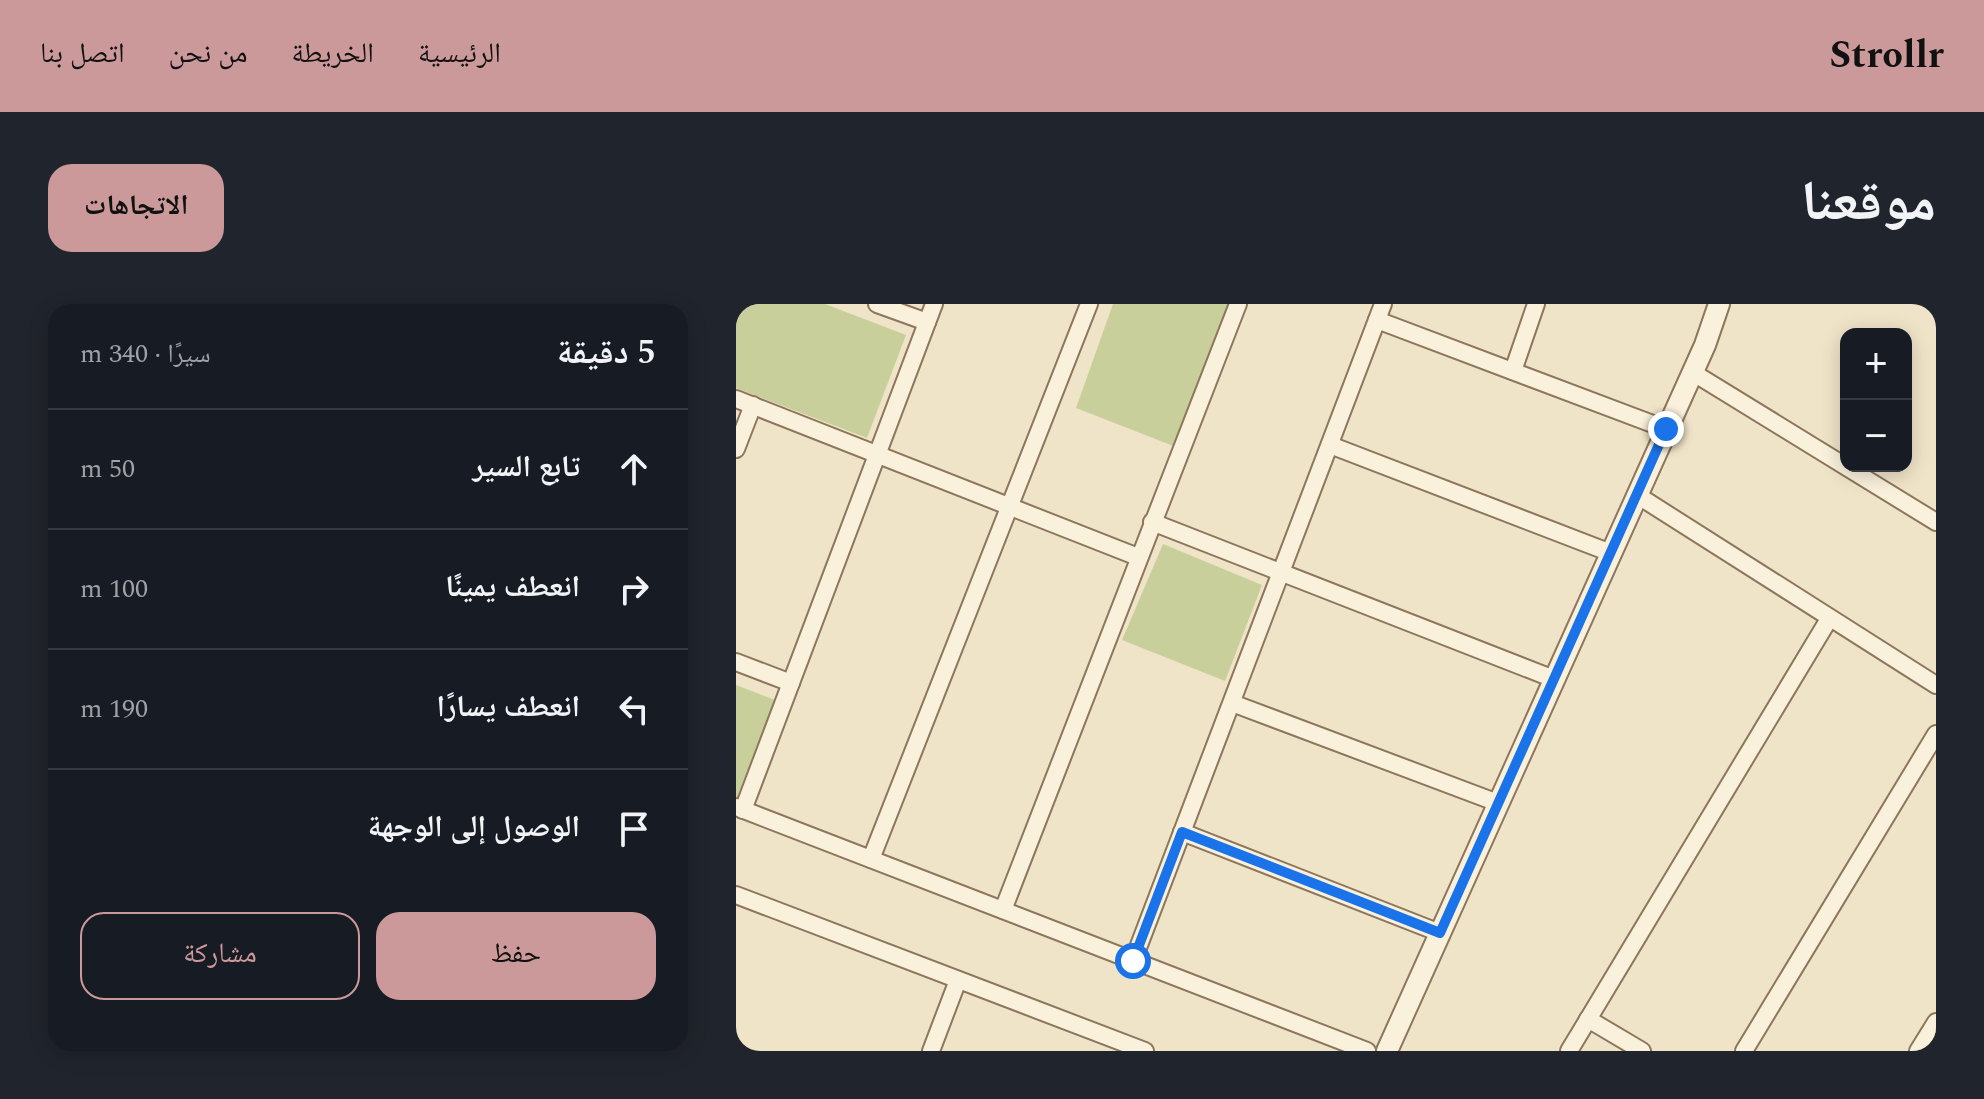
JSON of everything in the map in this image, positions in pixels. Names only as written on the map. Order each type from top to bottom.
[{"type":"street","points":[[877,304],[927,322]]},
{"type":"street","points":[[934,304],[791,683],[739,808],[1367,1051]]},
{"type":"street","points":[[871,859],[1089,304]]},
{"type":"street","points":[[1003,910],[1238,304]]},
{"type":"street","points":[[1513,371],[1536,304]]},
{"type":"street","points":[[1387,1051],[1705,345],[1719,304]]},
{"type":"street","points":[[1705,345],[1735,304]]},
{"type":"street","points":[[1133,961],[1380,312],[1513,371],[1666,429]]},
{"type":"street","points":[[1692,372],[1936,522]]},
{"type":"street","points":[[736,399],[1138,557]]},
{"type":"street","points":[[736,449],[753,405]]},
{"type":"street","points":[[1330,445],[1611,553]]},
{"type":"street","points":[[1637,495],[1936,685]]},
{"type":"street","points":[[1152,522],[1554,679]]},
{"type":"street","points":[[1569,1051],[1829,619]]},
{"type":"street","points":[[736,662],[791,683]]},
{"type":"street","points":[[1232,703],[1498,803]]},
{"type":"street","points":[[1744,1051],[1936,734]]},
{"type":"street","points":[[1182,832],[1440,933]]},
{"type":"street","points":[[736,895],[1145,1051]]},
{"type":"street","points":[[931,1051],[958,980]]},
{"type":"street","points":[[1588,1019],[1642,1051]]},
{"type":"street","points":[[1918,1051],[1936,1022]]},
{"type":"green space","points":[[736,304],[825,304],[906,335],[867,438],[736,388]]},
{"type":"green space","points":[[1113,304],[1231,304],[1176,447],[1076,408]]},
{"type":"green space","points":[[1163,544],[1262,585],[1225,681],[1122,640]]},
{"type":"green space","points":[[736,685],[775,700],[736,800]]},
{"type":"route","points":[[1133,961],[1182,832],[1440,933],[1666,429]]}]
